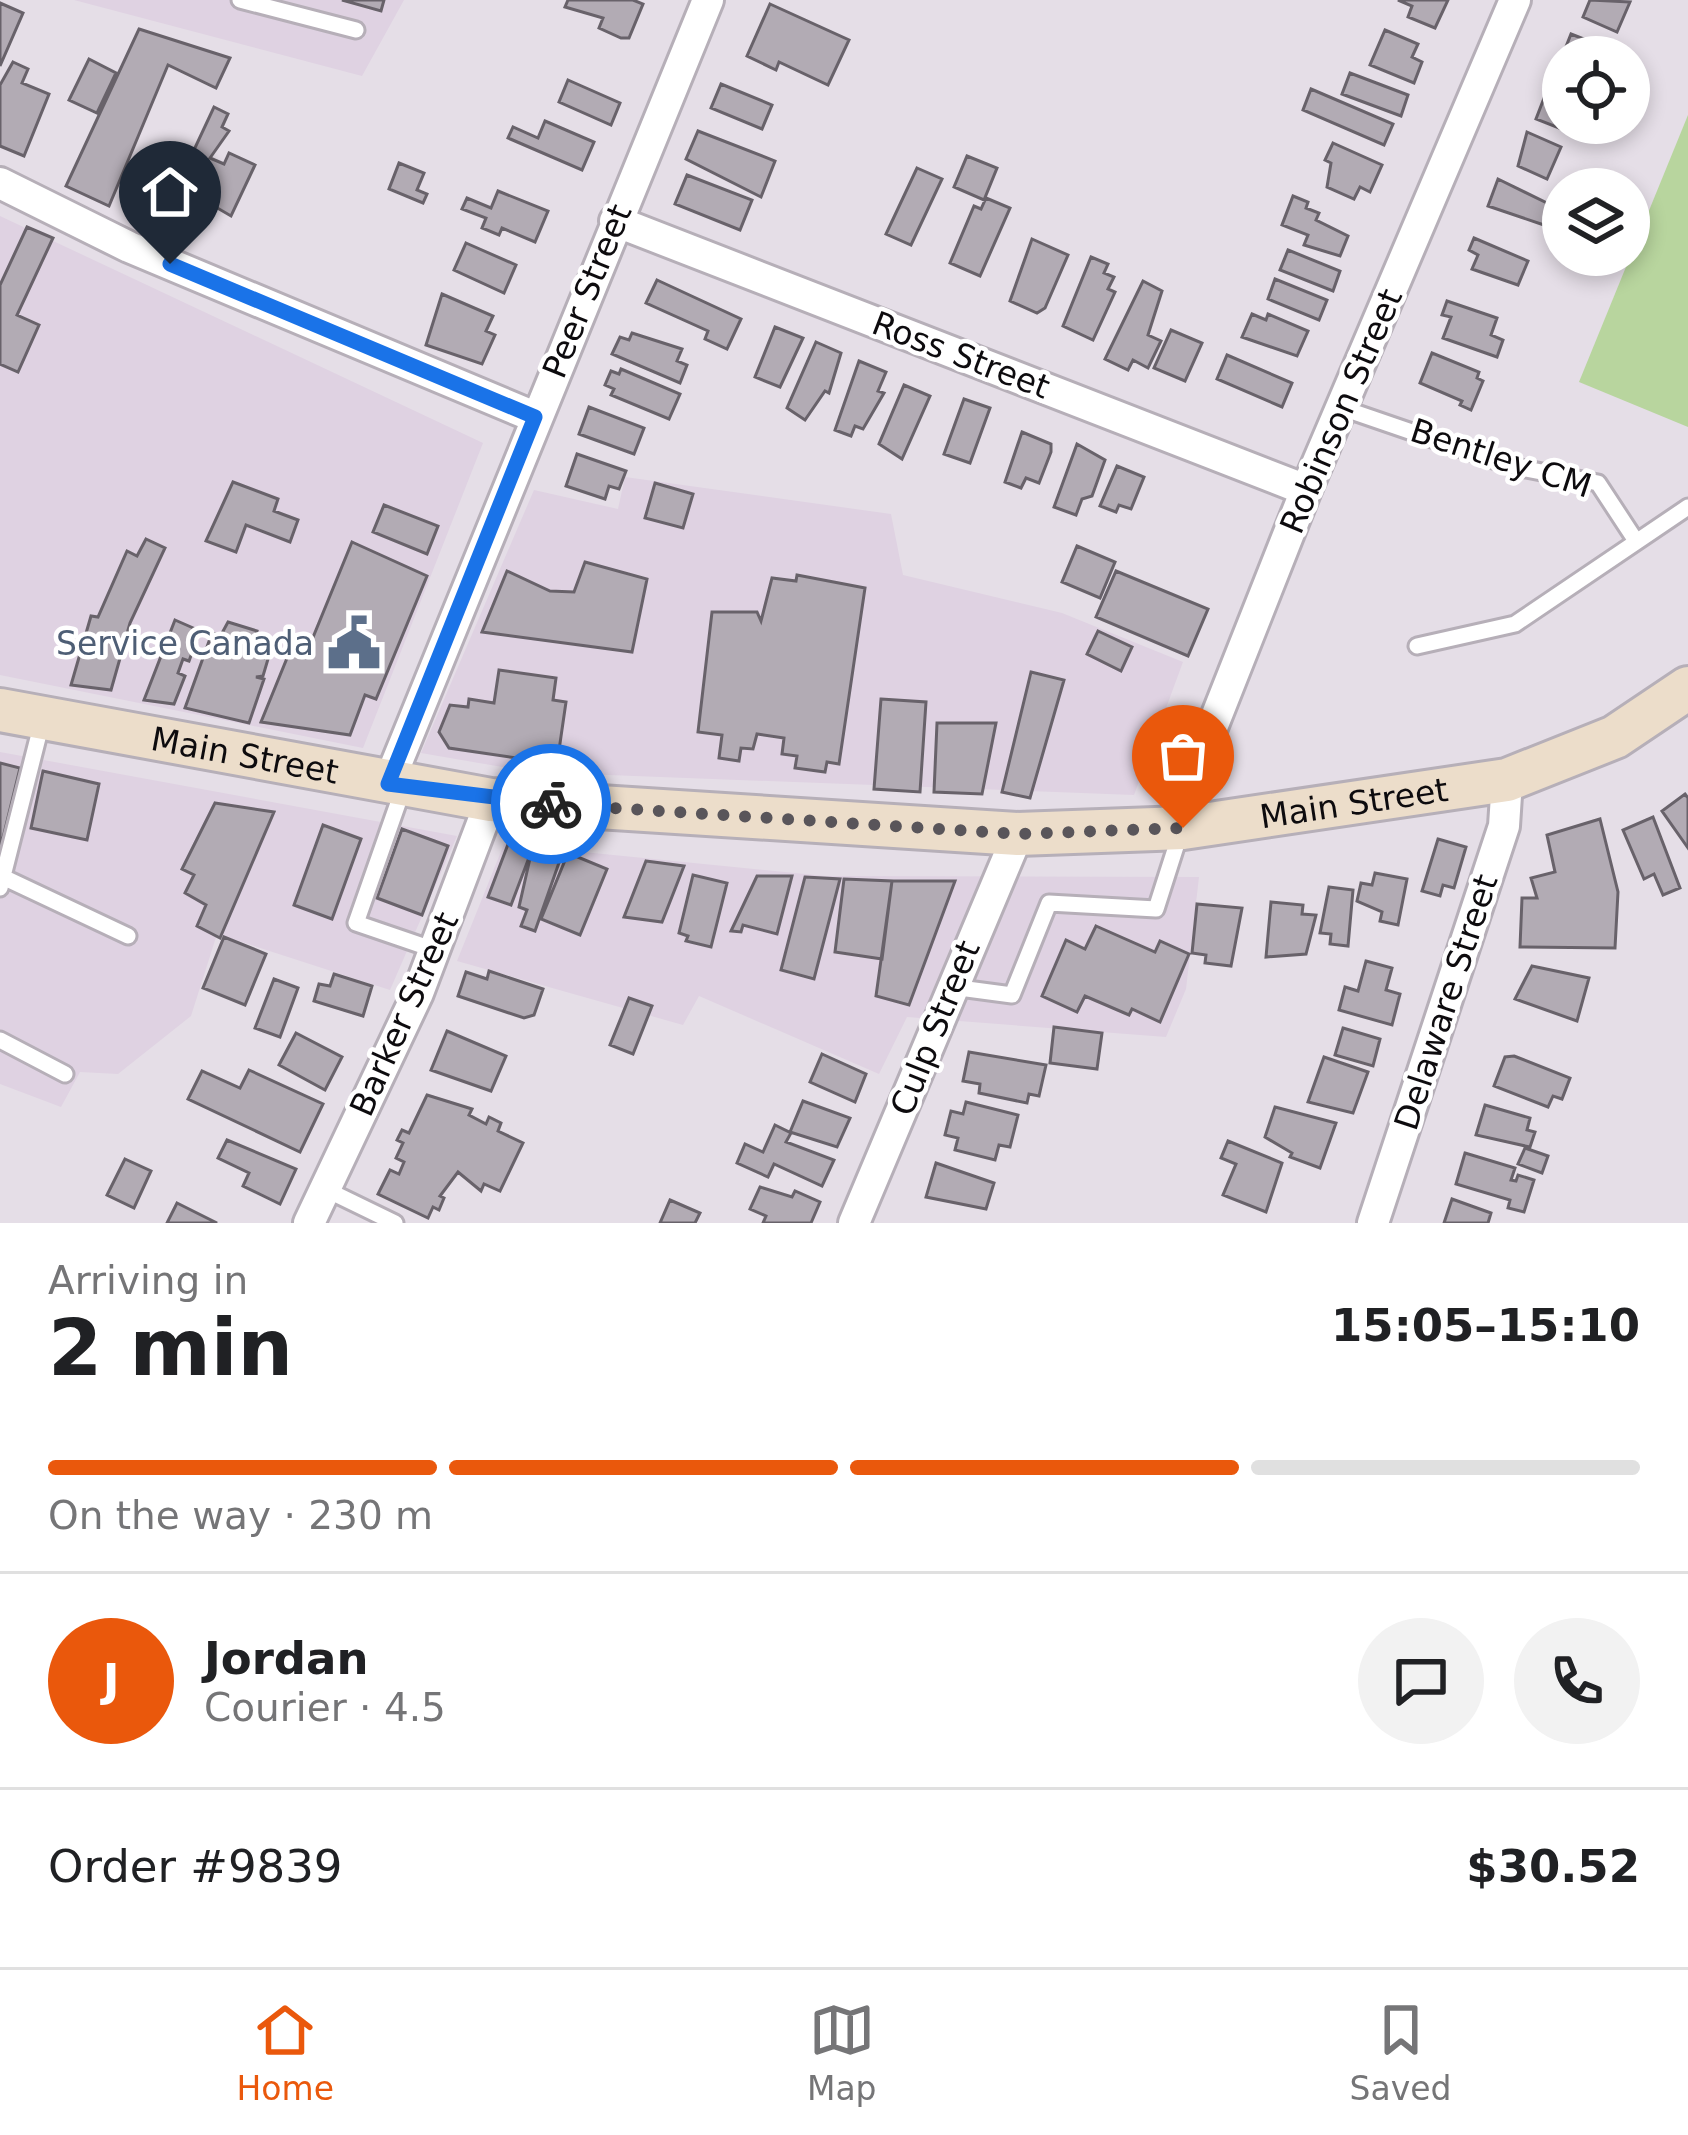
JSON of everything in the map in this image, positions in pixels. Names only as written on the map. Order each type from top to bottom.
[{"type":"street","name":"Peer Street","points":[[396,785],[535,417],[708,0]]},
{"type":"street","name":"Robinson Street","points":[[1183,828],[1192,778],[1306,490],[1515,0]]},
{"type":"street","points":[[0,183],[129,247],[535,417]]},
{"type":"street","name":"Ross Street","points":[[615,221],[1306,490]]},
{"type":"street","name":"Main Street","points":[[0,710],[491,800],[1018,834],[1183,828],[1507,780],[1615,737],[1688,688]]},
{"type":"street","name":"Delaware Street","points":[[1373,1223],[1504,826],[1507,780]]},
{"type":"street","name":"Barker Street","points":[[309,1223],[435,950],[491,800]]},
{"type":"street","name":"Culp Street","points":[[854,1223],[1018,834]]},
{"type":"lane","points":[[240,0],[356,30]]},
{"type":"lane","name":"Bentley CM","points":[[1342,408],[1510,466],[1598,483],[1636,541]]},
{"type":"lane","points":[[1417,646],[1515,624],[1688,507]]},
{"type":"lane","points":[[43,718],[1,883],[128,936]]},
{"type":"lane","points":[[396,785],[356,922],[435,950]]},
{"type":"lane","points":[[952,987],[1012,994],[1049,903],[1156,909],[1183,828]]},
{"type":"lane","points":[[0,1040],[65,1073]]},
{"type":"lane","points":[[325,1189],[395,1223]]},
{"type":"shaded area","points":[[74,0],[404,0],[362,76]]},
{"type":"shaded area","points":[[0,216],[483,443],[363,748],[0,675]]},
{"type":"shaded area","points":[[625,477],[891,514],[903,575],[1062,613],[1183,662],[1134,795],[531,772],[421,753],[534,490],[618,509]]},
{"type":"shaded area","points":[[0,752],[457,836],[390,990],[217,934],[191,1016],[118,1074],[80,1072],[61,1107],[0,1084]]},
{"type":"shaded area","points":[[504,844],[825,876],[1199,877],[1186,989],[1166,1037],[907,1017],[879,1074],[699,996],[683,1025],[457,961]]},
{"type":"green space","points":[[1688,115],[1688,427],[1579,382],[1622,276],[1650,276],[1650,208]]},
{"type":"building","points":[[342,0],[384,0],[381,11]]},
{"type":"building","points":[[568,0],[643,4],[629,38],[621,38],[599,28],[603,18],[565,7]]},
{"type":"building","points":[[1398,0],[1448,0],[1435,28],[1408,17],[1412,6]]},
{"type":"building","points":[[1590,0],[1630,2],[1617,32],[1583,17]]},
{"type":"building","points":[[0,3],[23,13],[0,66]]},
{"type":"building","points":[[770,4],[849,40],[828,85],[779,62],[776,70],[747,56]]},
{"type":"building","points":[[139,29],[230,58],[216,88],[168,65],[109,206],[66,186]]},
{"type":"building","points":[[1385,30],[1418,44],[1412,57],[1422,62],[1414,83],[1370,65]]},
{"type":"building","points":[[89,59],[116,73],[97,113],[69,100]]},
{"type":"building","points":[[13,62],[28,69],[22,83],[49,94],[24,156],[0,146],[0,85]]},
{"type":"building","points":[[1350,73],[1408,95],[1401,116],[1342,94]]},
{"type":"building","points":[[568,80],[620,103],[611,125],[559,102]]},
{"type":"building","points":[[721,84],[772,105],[762,129],[711,108]]},
{"type":"building","points":[[1311,89],[1393,124],[1384,145],[1303,110]]},
{"type":"building","points":[[214,107],[228,114],[222,127],[229,131],[210,158],[224,164],[229,153],[255,165],[231,216],[178,185],[190,159],[202,165],[205,158],[193,152]]},
{"type":"building","points":[[545,121],[594,142],[582,170],[508,138],[513,127],[538,138]]},
{"type":"building","points":[[698,131],[775,161],[761,197],[686,159]]},
{"type":"building","points":[[1527,132],[1542,139],[1542,144],[1561,147],[1552,168],[1542,168],[1542,177],[1518,166]]},
{"type":"building","points":[[1333,143],[1382,165],[1370,192],[1360,187],[1354,199],[1327,187],[1331,163],[1325,160]]},
{"type":"building","points":[[967,156],[997,168],[984,200],[954,187]]},
{"type":"building","points":[[399,163],[424,173],[417,190],[427,194],[423,203],[389,189]]},
{"type":"building","points":[[917,168],[942,179],[911,245],[886,234]]},
{"type":"building","points":[[687,175],[752,200],[740,230],[675,204]]},
{"type":"building","points":[[1498,179],[1542,201],[1542,224],[1488,206]]},
{"type":"building","points":[[498,191],[548,211],[535,242],[502,228],[499,235],[482,228],[486,218],[462,209],[467,198],[491,208]]},
{"type":"building","points":[[1293,196],[1319,213],[1316,220],[1348,236],[1340,256],[1304,245],[1308,235],[1282,225]]},
{"type":"building","points":[[986,198],[1010,208],[980,276],[950,263],[974,206],[981,209]]},
{"type":"building","points":[[27,227],[53,238],[17,315],[39,325],[18,372],[0,364],[0,285]]},
{"type":"building","points":[[1474,238],[1528,261],[1518,285],[1472,269],[1478,255],[1469,250]]},
{"type":"building","points":[[1032,239],[1068,255],[1045,308],[1037,313],[1010,301]]},
{"type":"building","points":[[466,243],[516,265],[504,293],[454,270]]},
{"type":"building","points":[[1288,250],[1340,271],[1333,291],[1280,270]]},
{"type":"building","points":[[1091,257],[1108,264],[1104,273],[1114,277],[1108,289],[1115,292],[1093,340],[1063,326]]},
{"type":"building","points":[[1275,279],[1327,300],[1319,320],[1268,299]]},
{"type":"building","points":[[657,280],[741,319],[727,349],[705,339],[708,331],[646,303]]},
{"type":"building","points":[[1143,281],[1162,291],[1148,335],[1161,341],[1148,368],[1133,360],[1128,370],[1105,359]]},
{"type":"building","points":[[442,294],[493,316],[486,331],[495,335],[482,364],[426,345]]},
{"type":"building","points":[[1447,301],[1497,318],[1491,335],[1503,340],[1497,357],[1443,338],[1451,317],[1442,315]]},
{"type":"building","points":[[1252,314],[1266,320],[1268,314],[1308,331],[1297,356],[1242,337]]},
{"type":"building","points":[[775,327],[803,338],[780,387],[755,377]]},
{"type":"building","points":[[1171,330],[1202,343],[1185,381],[1154,368]]},
{"type":"building","points":[[632,333],[682,349],[677,361],[687,365],[680,383],[612,354],[620,337],[629,340]]},
{"type":"building","points":[[816,342],[841,353],[829,393],[825,391],[805,420],[787,408]]},
{"type":"building","points":[[1432,353],[1479,372],[1477,378],[1483,381],[1471,410],[1460,405],[1462,401],[1420,383]]},
{"type":"building","points":[[1227,355],[1292,383],[1282,407],[1217,379]]},
{"type":"building","points":[[859,361],[886,372],[878,391],[884,393],[863,429],[855,426],[851,436],[835,430]]},
{"type":"building","points":[[621,369],[680,394],[669,419],[611,395],[614,389],[605,385],[611,371],[619,374]]},
{"type":"building","points":[[904,385],[930,396],[902,459],[879,444]]},
{"type":"building","points":[[964,399],[990,408],[970,463],[944,454]]},
{"type":"building","points":[[589,407],[644,428],[634,454],[579,434]]},
{"type":"building","points":[[1022,432],[1051,444],[1051,452],[1039,483],[1026,478],[1021,488],[1005,482]]},
{"type":"building","points":[[1077,444],[1105,460],[1092,496],[1082,499],[1076,515],[1054,507]]},
{"type":"building","points":[[577,454],[626,471],[619,489],[609,486],[605,499],[566,486]]},
{"type":"building","points":[[1117,466],[1144,477],[1131,509],[1119,505],[1116,512],[1100,506]]},
{"type":"building","points":[[233,482],[278,499],[274,511],[298,520],[290,542],[246,525],[236,552],[206,541]]},
{"type":"building","points":[[655,483],[693,494],[683,528],[645,518]]},
{"type":"building","points":[[384,505],[438,526],[427,554],[373,532]]},
{"type":"building","points":[[146,539],[165,548],[130,623],[111,690],[71,685],[91,616],[98,617],[127,551],[137,556]]},
{"type":"building","points":[[352,542],[427,576],[376,699],[365,695],[350,735],[261,722],[294,641],[309,647]]},
{"type":"building","points":[[1077,546],[1115,562],[1100,598],[1062,582]]},
{"type":"building","points":[[585,562],[647,579],[632,652],[482,632],[507,571],[550,591],[574,592]]},
{"type":"building","points":[[1116,571],[1208,609],[1188,656],[1096,617]]},
{"type":"building","points":[[797,575],[865,588],[839,764],[827,762],[825,772],[795,768],[797,756],[782,754],[784,738],[757,734],[753,749],[741,748],[739,761],[719,758],[722,735],[698,732],[712,612],[757,612],[761,621],[772,578],[796,581]]},
{"type":"building","points":[[175,620],[200,631],[189,661],[183,659],[178,673],[185,676],[174,704],[144,700]]},
{"type":"building","points":[[228,622],[257,631],[253,643],[271,649],[263,676],[256,677],[264,679],[249,723],[185,708],[212,633],[221,635]]},
{"type":"building","points":[[1098,631],[1132,647],[1121,671],[1087,654]]},
{"type":"building","points":[[499,670],[556,678],[553,700],[566,702],[557,764],[449,748],[439,732],[450,705],[468,707],[469,699],[494,703]]},
{"type":"building","points":[[1031,672],[1064,680],[1030,798],[1002,792]]},
{"type":"building","points":[[881,699],[926,702],[920,792],[874,789]]},
{"type":"building","points":[[937,723],[996,723],[982,794],[934,792]]},
{"type":"building","points":[[0,763],[20,768],[0,850]]},
{"type":"building","points":[[43,771],[99,784],[87,840],[31,828]]},
{"type":"building","points":[[1685,794],[1688,798],[1688,848],[1662,811]]},
{"type":"building","points":[[215,803],[274,812],[220,938],[197,926],[206,905],[185,893],[194,875],[182,869]]},
{"type":"building","points":[[1653,817],[1680,888],[1663,895],[1654,874],[1644,879],[1623,830]]},
{"type":"building","points":[[1600,819],[1618,892],[1615,948],[1520,947],[1522,898],[1537,898],[1531,878],[1555,872],[1547,835]]},
{"type":"building","points":[[323,825],[361,839],[332,919],[294,905]]},
{"type":"building","points":[[402,829],[448,846],[422,915],[377,898]]},
{"type":"building","points":[[510,839],[533,847],[511,905],[488,897]]},
{"type":"building","points":[[1438,839],[1466,847],[1454,888],[1443,885],[1440,896],[1422,891]]},
{"type":"building","points":[[568,853],[607,869],[580,935],[541,919]]},
{"type":"building","points":[[531,854],[561,857],[535,931],[521,926],[527,910],[519,907]]},
{"type":"building","points":[[646,861],[684,866],[662,922],[624,917]]},
{"type":"building","points":[[1375,873],[1407,879],[1398,925],[1380,921],[1382,912],[1357,901],[1361,883],[1372,885]]},
{"type":"building","points":[[693,875],[727,883],[711,947],[686,941],[688,936],[679,933]]},
{"type":"building","points":[[757,876],[792,876],[777,934],[743,925],[741,932],[731,931]]},
{"type":"building","points":[[805,877],[840,879],[814,979],[781,970]]},
{"type":"building","points":[[844,879],[892,881],[882,959],[835,952]]},
{"type":"building","points":[[892,881],[955,881],[909,1005],[876,996]]},
{"type":"building","points":[[1329,887],[1353,890],[1348,946],[1330,944],[1331,934],[1320,933]]},
{"type":"building","points":[[1271,902],[1303,905],[1302,914],[1316,915],[1306,954],[1266,957]]},
{"type":"building","points":[[1197,904],[1242,908],[1231,966],[1205,963],[1206,955],[1192,953]]},
{"type":"building","points":[[1096,926],[1155,952],[1160,941],[1189,954],[1160,1022],[1085,996],[1077,1012],[1042,996],[1066,940],[1085,949]]},
{"type":"building","points":[[224,937],[266,954],[245,1005],[203,988]]},
{"type":"building","points":[[1366,961],[1392,968],[1386,990],[1400,994],[1392,1025],[1339,1010],[1345,987],[1358,991]]},
{"type":"building","points":[[1532,966],[1589,978],[1577,1021],[1515,999]]},
{"type":"building","points":[[489,971],[543,989],[534,1015],[524,1018],[458,996],[466,972],[487,979]]},
{"type":"building","points":[[334,974],[372,986],[363,1016],[314,1001],[319,984],[330,986]]},
{"type":"building","points":[[274,979],[298,988],[280,1037],[255,1028]]},
{"type":"building","points":[[629,998],[652,1006],[633,1054],[610,1045]]},
{"type":"building","points":[[1054,1027],[1102,1033],[1097,1069],[1050,1063]]},
{"type":"building","points":[[1343,1028],[1380,1039],[1373,1066],[1335,1055]]},
{"type":"building","points":[[447,1031],[506,1056],[491,1091],[431,1070]]},
{"type":"building","points":[[296,1033],[342,1057],[325,1090],[279,1065]]},
{"type":"building","points":[[969,1052],[1046,1065],[1039,1096],[1029,1094],[1027,1103],[979,1093],[980,1084],[963,1081]]},
{"type":"building","points":[[822,1054],[866,1074],[855,1102],[810,1082]]},
{"type":"building","points":[[1514,1056],[1570,1078],[1562,1099],[1553,1096],[1548,1107],[1494,1086],[1505,1057]]},
{"type":"building","points":[[1324,1057],[1368,1072],[1353,1113],[1308,1102]]},
{"type":"building","points":[[249,1070],[323,1104],[300,1152],[188,1099],[202,1071],[240,1088]]},
{"type":"building","points":[[427,1095],[472,1109],[469,1115],[486,1124],[489,1117],[501,1123],[498,1131],[523,1143],[500,1191],[484,1184],[481,1191],[458,1172],[440,1196],[444,1198],[439,1210],[433,1207],[428,1218],[378,1194],[390,1170],[399,1174],[404,1162],[396,1158],[403,1143],[397,1140],[402,1130],[409,1133]]},
{"type":"building","points":[[803,1101],[850,1118],[837,1147],[790,1132]]},
{"type":"building","points":[[966,1102],[1018,1115],[1010,1147],[999,1145],[995,1160],[955,1150],[958,1138],[945,1135],[951,1111],[963,1114]]},
{"type":"building","points":[[1485,1105],[1530,1118],[1527,1130],[1535,1132],[1530,1147],[1476,1135]]},
{"type":"building","points":[[1275,1107],[1336,1123],[1320,1168],[1290,1157],[1292,1153],[1265,1137]]},
{"type":"building","points":[[775,1125],[791,1133],[786,1142],[834,1160],[822,1186],[774,1164],[768,1177],[737,1163],[745,1144],[763,1152]]},
{"type":"building","points":[[227,1140],[296,1169],[280,1204],[243,1186],[249,1173],[218,1158]]},
{"type":"building","points":[[1228,1141],[1282,1163],[1266,1212],[1223,1195],[1236,1164],[1221,1158]]},
{"type":"building","points":[[1525,1148],[1548,1156],[1542,1173],[1518,1164]]},
{"type":"building","points":[[1465,1153],[1515,1168],[1511,1180],[1516,1181],[1518,1175],[1534,1180],[1524,1212],[1508,1208],[1510,1200],[1456,1184]]},
{"type":"building","points":[[125,1159],[151,1171],[134,1208],[107,1195]]},
{"type":"building","points":[[936,1163],[994,1183],[986,1209],[926,1197]]},
{"type":"building","points":[[760,1187],[792,1197],[795,1191],[820,1202],[811,1223],[763,1223],[766,1216],[750,1209]]},
{"type":"building","points":[[1452,1199],[1491,1213],[1488,1223],[1444,1223]]},
{"type":"building","points":[[670,1200],[700,1213],[695,1223],[660,1223]]},
{"type":"building","points":[[177,1203],[217,1223],[167,1223]]},
{"type":"way so far","points":[[551,804],[1018,834],[1183,828]]},
{"type":"place","name":"Service Canada","points":[[354,643]]},
{"type":"route","points":[[170,264],[535,417],[388,784],[551,804]]}]
